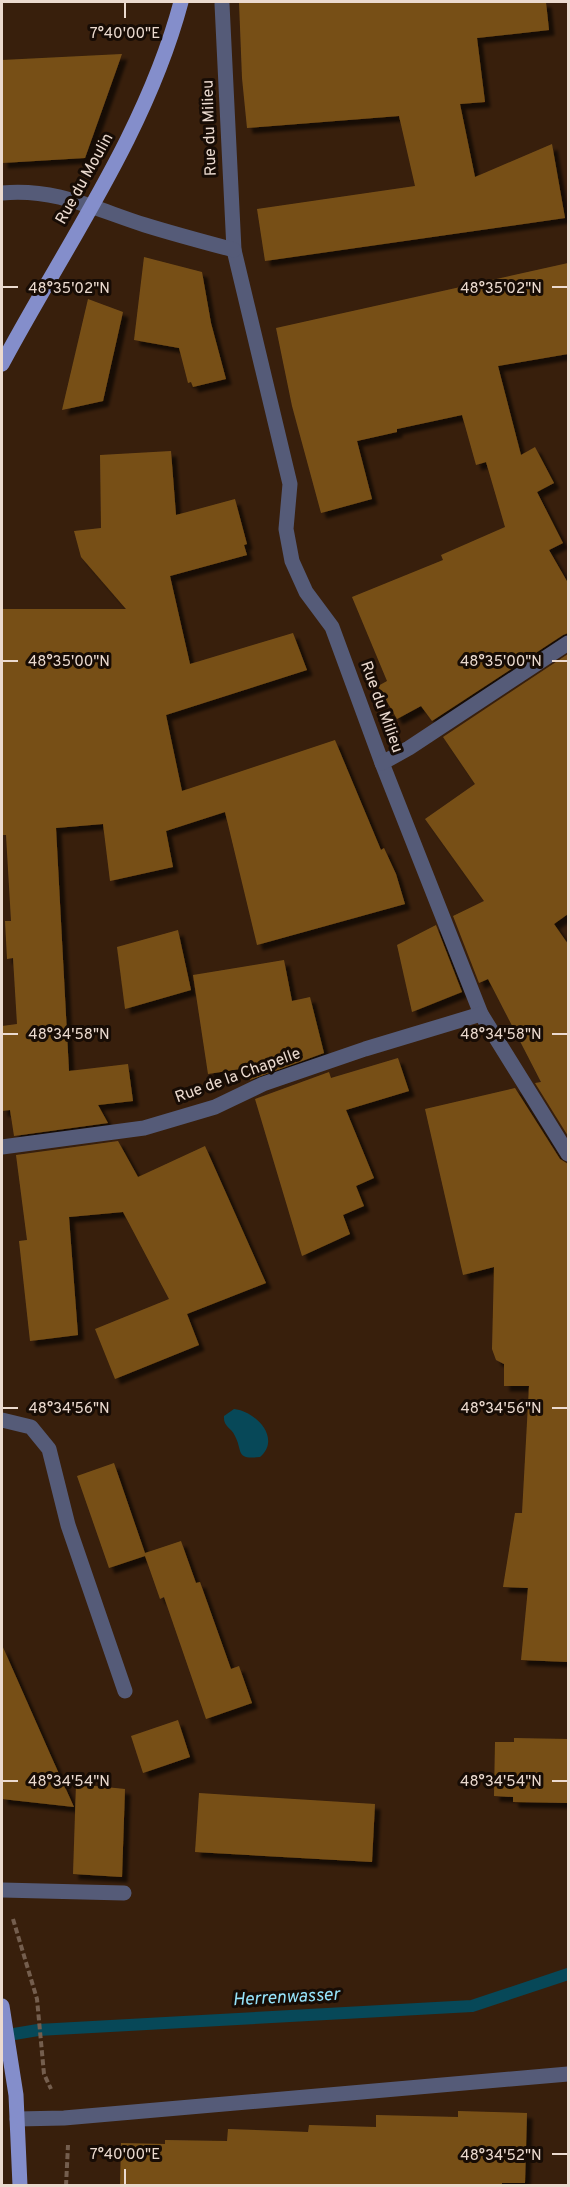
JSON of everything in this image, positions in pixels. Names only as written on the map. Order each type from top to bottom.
[{"type":"main road","name":"Rue du Moulin","points":[[2,364],[125,146],[163,56],[181,2]]},
{"type":"main road","points":[[2,2008],[13,2076],[20,2186]]},
{"type":"street","name":"Rue du Milieu","points":[[222,4],[234,250],[290,484],[286,529],[292,561],[306,592],[332,627],[382,763],[481,1014],[568,1154]]},
{"type":"street","points":[[2,193],[51,195],[92,205],[144,225],[234,250]]},
{"type":"street","points":[[382,763],[409,748],[568,643]]},
{"type":"street","name":"Rue de la Chapelle","points":[[2,1147],[144,1128],[215,1107],[263,1084],[365,1049],[481,1014]]},
{"type":"street","points":[[2,1419],[31,1426],[49,1449],[68,1525],[125,1691]]},
{"type":"street","points":[[3,1890],[124,1893]]},
{"type":"street","points":[[17,2119],[64,2118],[568,2074]]},
{"type":"path","points":[[3,1890],[37,1998],[44,2074]]},
{"type":"water","points":[[234,1409],[257,1420],[267,1434],[266,1450],[260,1457],[247,1457],[241,1453],[235,1436],[224,1420],[224,1416]]},
{"type":"building","points":[[239,2],[546,2],[549,30],[477,38],[485,102],[460,104],[475,177],[552,144],[565,218],[265,261],[257,209],[415,186],[399,116],[247,128],[242,78]]},
{"type":"building","points":[[122,54],[85,158],[2,163],[2,60]]},
{"type":"building","points":[[144,257],[202,272],[211,323],[226,379],[193,387],[191,382],[188,383],[179,348],[134,340]]},
{"type":"building","points":[[568,263],[568,354],[498,366],[521,455],[535,447],[554,483],[537,492],[563,543],[549,550],[568,583],[568,633],[432,721],[421,706],[397,719],[378,686],[387,681],[352,597],[443,560],[441,555],[505,527],[486,462],[476,465],[462,415],[397,429],[397,432],[357,441],[372,499],[321,513],[292,406],[276,328]]},
{"type":"building","points":[[88,299],[123,312],[103,401],[62,410]]},
{"type":"building","points":[[171,451],[176,515],[235,499],[247,544],[244,545],[247,555],[170,576],[190,664],[293,633],[307,670],[166,715],[182,791],[335,740],[381,850],[384,848],[396,874],[405,904],[257,945],[225,812],[166,831],[173,867],[110,881],[103,824],[56,828],[69,1071],[128,1064],[133,1101],[98,1105],[108,1123],[14,1136],[10,1110],[2,1111],[2,1026],[17,1024],[13,958],[7,959],[5,921],[11,921],[6,835],[2,835],[2,609],[126,609],[81,557],[74,531],[101,528],[100,455]]},
{"type":"building","points":[[568,654],[568,914],[554,924],[568,944],[568,1136],[535,1083],[541,1082],[488,979],[479,983],[453,916],[484,901],[425,819],[475,784],[443,737]]},
{"type":"building","points":[[436,925],[462,992],[412,1012],[397,945]]},
{"type":"building","points":[[178,930],[191,990],[125,1009],[117,947]]},
{"type":"building","points":[[284,960],[292,1001],[310,997],[324,1053],[250,1080],[246,1068],[208,1074],[193,975]]},
{"type":"building","points":[[398,1058],[409,1091],[346,1110],[374,1178],[356,1186],[364,1206],[343,1215],[350,1234],[302,1256],[255,1099],[329,1072],[331,1078]]},
{"type":"building","points":[[515,1088],[560,1159],[568,1164],[568,1662],[521,1660],[528,1588],[503,1587],[515,1513],[522,1513],[529,1386],[504,1386],[504,1364],[496,1360],[492,1349],[494,1267],[463,1275],[425,1109]]},
{"type":"building","points":[[118,1141],[138,1177],[205,1146],[266,1283],[187,1314],[199,1345],[115,1379],[95,1329],[169,1299],[123,1212],[69,1217],[78,1335],[30,1341],[19,1241],[27,1240],[16,1155]]},
{"type":"building","points":[[114,1463],[145,1553],[181,1541],[196,1583],[200,1582],[231,1669],[239,1666],[252,1703],[206,1719],[164,1597],[160,1599],[145,1556],[109,1568],[77,1476]]},
{"type":"building","points":[[2,1645],[51,1756],[74,1807],[2,1799]]},
{"type":"building","points":[[178,1720],[190,1757],[143,1773],[131,1736]]},
{"type":"building","points":[[514,1738],[568,1739],[568,1803],[513,1802],[513,1797],[494,1796],[495,1742],[514,1742]]},
{"type":"building","points":[[76,1784],[125,1789],[122,1877],[73,1874]]},
{"type":"building","points":[[199,1793],[375,1804],[372,1862],[195,1852]]},
{"type":"building","points":[[458,2111],[527,2113],[525,2183],[502,2183],[502,2186],[120,2186],[121,2143],[165,2144],[165,2140],[227,2141],[228,2129],[308,2132],[309,2125],[376,2127],[376,2115],[458,2117]]},
{"type":"waterway","name":"Herrenwasser","points":[[2,2036],[38,2030],[472,2006],[568,1974]]}]
